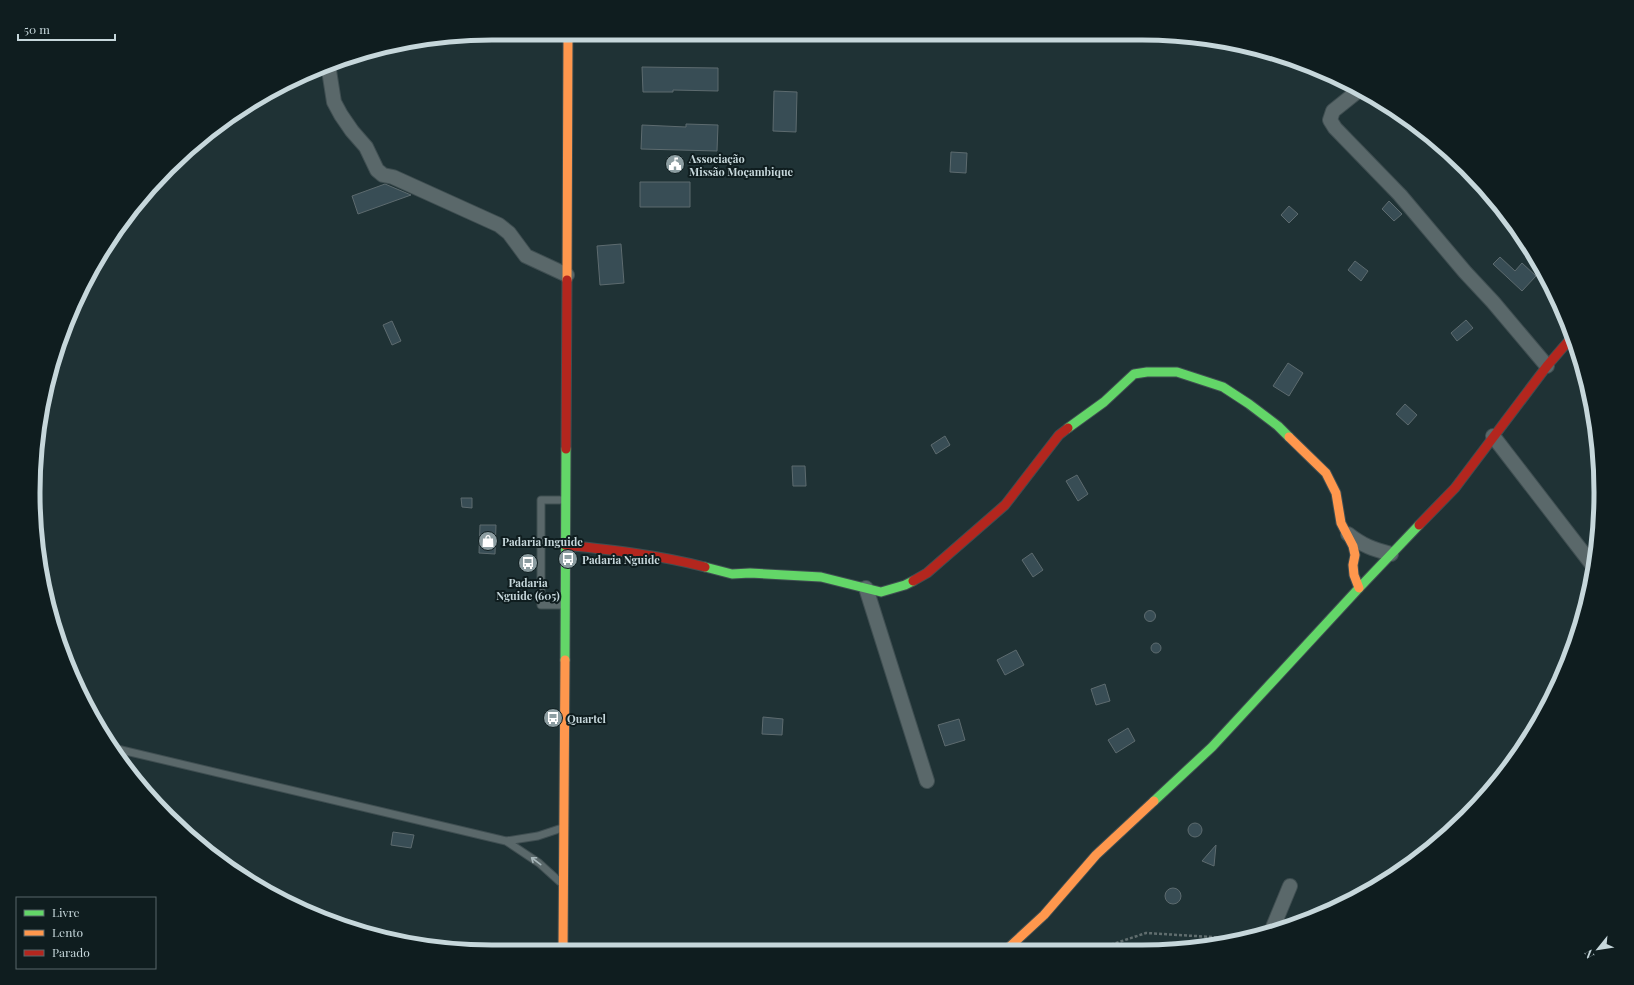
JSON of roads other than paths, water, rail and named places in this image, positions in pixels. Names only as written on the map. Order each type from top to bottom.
[{"type":"street","points":[[563,945],[568,40]]},
{"type":"street","points":[[329,70],[334,102],[352,131],[366,147],[377,170],[499,226],[509,233],[526,256],[567,275]]},
{"type":"street","points":[[1354,94],[1332,111],[1330,120],[1400,195],[1547,366]]},
{"type":"street","points":[[1012,945],[1044,915],[1096,855],[1212,747],[1359,588],[1455,488],[1547,366],[1568,342]]},
{"type":"street","points":[[565,545],[632,552],[674,559],[732,574],[750,573],[821,577],[881,592],[892,590],[927,573],[1005,505],[1059,435],[1104,402],[1134,374],[1147,372],[1177,372],[1223,387],[1278,426],[1326,473],[1336,493],[1341,523],[1353,546],[1355,555],[1354,575],[1359,588]]},
{"type":"street","points":[[1493,436],[1589,560]]},
{"type":"street","points":[[1346,533],[1359,543],[1370,548],[1392,554]]},
{"type":"street","points":[[866,588],[927,781]]},
{"type":"street","points":[[1274,925],[1290,886]]},
{"type":"lane","points":[[564,605],[541,605],[541,500],[565,500]]},
{"type":"lane","points":[[120,750],[506,841],[539,863],[563,886]]},
{"type":"lane","points":[[506,841],[538,836],[563,827]]},
{"type":"place","name":"Associação Missão Moçambique","points":[[675,164]]},
{"type":"place","name":"Padaria Inguide","points":[[488,541]]},
{"type":"place","name":"Padaria Nguide","points":[[568,559]]},
{"type":"place","name":"Padaria Nguide (605)","points":[[528,563]]},
{"type":"place","name":"Quartel","points":[[553,718]]}]
